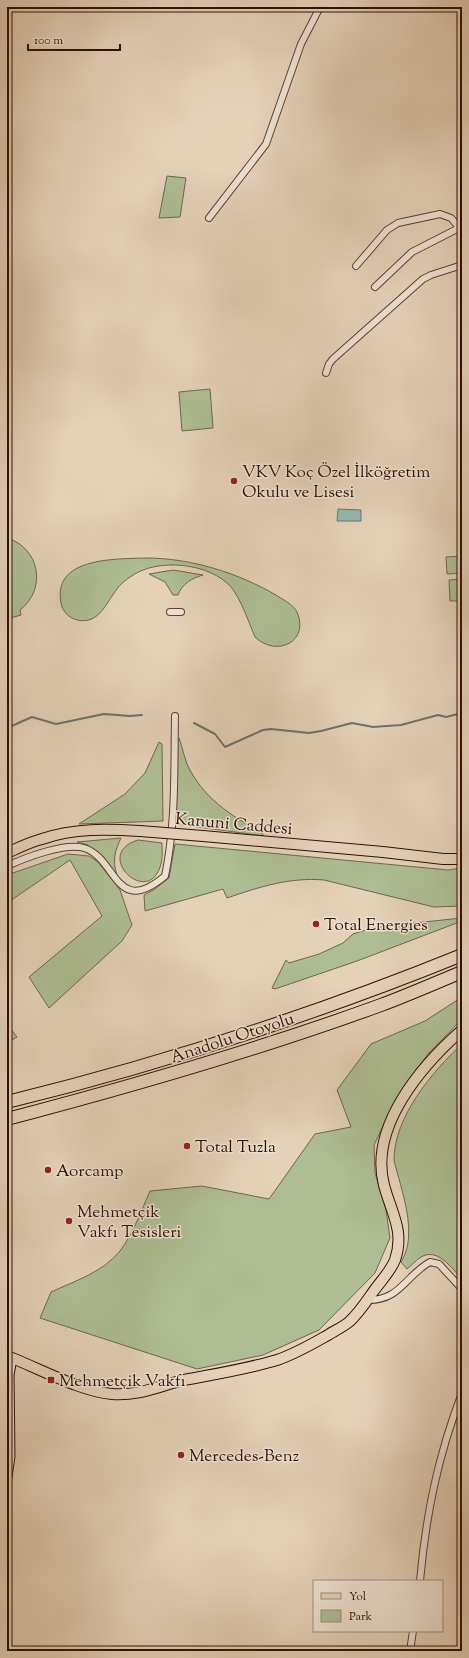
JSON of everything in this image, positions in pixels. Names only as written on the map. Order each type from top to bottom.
[{"type":"highway","name":"Anadolu Otoyolu","points":[[7,1102],[53,1091],[202,1048],[338,1003],[462,956]]},
{"type":"highway","name":"Anadolu Otoyolu","points":[[7,1119],[169,1075],[268,1044],[382,1005],[462,972]]},
{"type":"main road","name":"Kanuni Caddesi","points":[[7,853],[42,838],[81,830],[109,829],[383,852],[443,859],[462,859]]},
{"type":"main road","points":[[10,1357],[95,1391],[124,1395],[144,1393],[170,1384],[277,1360],[310,1346],[349,1322],[391,1268],[396,1254],[398,1238],[397,1222],[384,1186],[380,1169],[381,1149],[386,1130],[394,1112],[427,1065],[462,1030]]},
{"type":"street","points":[[209,218],[266,144],[301,44],[318,11],[322,7]]},
{"type":"street","points":[[356,266],[387,230],[398,223],[440,214],[451,218],[461,230],[408,256],[375,286]]},
{"type":"street","points":[[326,373],[328,364],[333,359],[423,279],[462,265]]},
{"type":"street","points":[[170,612],[181,612]]},
{"type":"street","points":[[7,866],[21,860],[65,848],[80,847],[93,852],[114,877],[123,886],[130,889],[146,890],[165,876],[170,854],[174,792],[175,716]]},
{"type":"street","points":[[367,1300],[380,1299],[392,1294],[430,1262],[439,1264],[462,1289]]},
{"type":"street","points":[[7,1477],[10,1456],[10,1357]]},
{"type":"street","points":[[420,1580],[424,1539],[432,1494],[447,1435],[462,1393]]},
{"type":"street","points":[[410,1651],[413,1632]]},
{"type":"green space","points":[[167,176],[186,178],[180,217],[159,218]]},
{"type":"green space","points":[[210,389],[213,428],[182,431],[179,392]]},
{"type":"green space","points":[[7,538],[18,543],[27,551],[33,560],[36,570],[36,581],[34,591],[29,601],[20,610],[21,615],[7,619]]},
{"type":"green space","points":[[462,556],[462,573],[447,574],[446,557]]},
{"type":"green space","points":[[146,558],[180,561],[214,568],[261,587],[288,602],[295,609],[300,622],[299,631],[295,638],[289,643],[281,646],[273,646],[264,643],[255,637],[241,604],[231,587],[222,579],[210,572],[183,566],[168,565],[154,567],[141,571],[130,577],[118,587],[101,612],[91,619],[85,621],[77,620],[66,614],[61,603],[61,588],[66,577],[76,569],[89,564],[104,561]]},
{"type":"green space","points":[[173,570],[203,575],[188,582],[178,595],[173,595],[165,582],[149,574]]},
{"type":"green space","points":[[462,579],[462,601],[450,601],[449,580]]},
{"type":"green space","points":[[179,738],[187,764],[193,776],[209,796],[228,812],[261,832],[264,836],[176,824],[177,740]]},
{"type":"green space","points":[[159,742],[162,744],[163,821],[79,824],[125,794],[145,773]]},
{"type":"green space","points":[[121,838],[115,856],[117,875],[88,845],[77,842]]},
{"type":"green space","points":[[138,840],[162,843],[162,858],[160,867],[153,878],[145,882],[135,880],[127,874],[121,865],[120,856],[125,847]]},
{"type":"green space","points":[[175,844],[448,870],[462,868],[462,906],[434,907],[324,880],[311,879],[287,881],[227,898],[223,889],[145,911],[144,895],[155,889],[169,878]]},
{"type":"green space","points":[[68,854],[89,856],[98,862],[120,890],[132,925],[122,941],[49,1008],[29,977],[102,916],[70,860],[7,903],[7,875]]},
{"type":"green space","points":[[462,918],[462,921],[357,961],[275,989],[272,988],[286,960],[289,963],[319,954],[343,943],[353,934],[376,927]]},
{"type":"green space","points":[[462,997],[462,1019],[428,1054],[396,1099],[374,1145],[375,1173],[386,1210],[390,1238],[375,1273],[319,1330],[263,1355],[197,1369],[40,1318],[51,1292],[79,1280],[97,1270],[105,1265],[120,1251],[133,1230],[150,1191],[202,1186],[269,1199],[315,1134],[351,1127],[337,1090],[371,1044],[425,1021]]},
{"type":"green space","points":[[7,1024],[17,1037],[7,1043]]},
{"type":"green space","points":[[462,1044],[462,1279],[444,1260],[433,1255],[421,1257],[407,1269],[401,1262],[406,1251],[409,1225],[394,1160],[400,1128],[417,1096],[450,1055]]},
{"type":"water","points":[[338,509],[361,510],[361,521],[337,521]]},
{"type":"waterway","points":[[194,723],[215,734],[225,747],[263,730],[271,729],[309,733],[352,723],[373,727],[401,725],[438,715],[446,717],[462,713]]},
{"type":"waterway","points":[[7,728],[32,717],[56,724],[104,714],[130,716],[142,715]]},
{"type":"place","name":"VKV Koç Özel İlköğretim Okulu ve Lisesi","points":[[234,481]]},
{"type":"place","name":"Total Energies","points":[[316,924]]},
{"type":"place","name":"Total Tuzla","points":[[187,1146]]},
{"type":"place","name":"Aorcamp","points":[[48,1170]]},
{"type":"place","name":"Mehmetçik Vakfı Tesisleri","points":[[69,1221]]},
{"type":"place","name":"Mehmetçik Vakfı","points":[[51,1380]]},
{"type":"place","name":"Mercedes-Benz","points":[[181,1455]]}]
